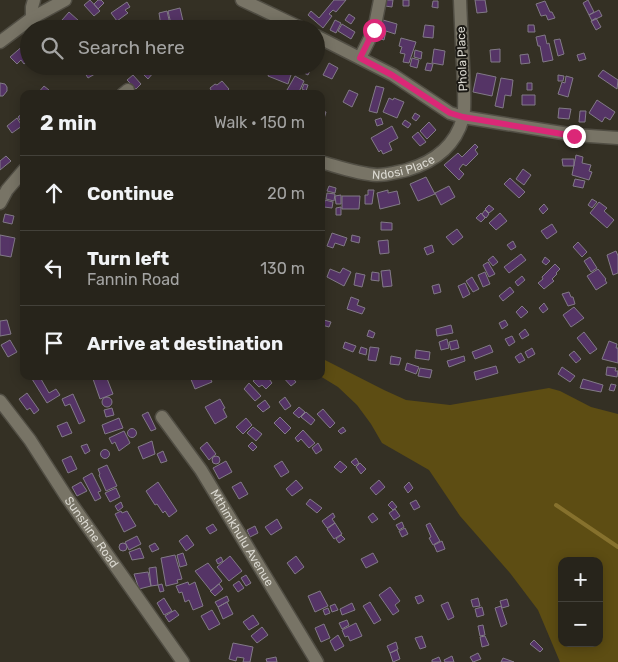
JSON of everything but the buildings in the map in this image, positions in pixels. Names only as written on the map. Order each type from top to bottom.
[{"type":"street","points":[[32,18],[34,0]]},
{"type":"street","points":[[29,20],[65,0]]},
{"type":"street","points":[[242,0],[283,20]]},
{"type":"street","points":[[360,58],[374,30],[380,0]]},
{"type":"street","name":"Phola Place","points":[[460,0],[463,117]]},
{"type":"street","points":[[0,42],[20,27]]},
{"type":"street","points":[[325,40],[392,75],[450,113],[463,117],[574,136],[618,138]]},
{"type":"street","name":"Ndosi Place","points":[[325,163],[364,174],[376,175],[414,168],[425,164],[444,151],[456,136],[463,117]]},
{"type":"street","points":[[0,203],[7,190],[20,175]]},
{"type":"street","name":"Sunshine Road","points":[[0,401],[30,440],[66,496],[183,662]]},
{"type":"street","name":"Mthimkhulu Avenue","points":[[162,417],[201,470],[317,662]]},
{"type":"shaded area","points":[[325,360],[406,400],[450,405],[549,388],[560,391],[591,407],[618,414],[618,662],[560,662],[538,610],[510,573],[460,516],[429,470],[382,443],[357,405],[338,387],[325,379]]},
{"type":"waterway","points":[[556,505],[618,547]]},
{"type":"route","points":[[374,30],[360,58],[392,75],[450,113],[463,117],[574,136]]}]
